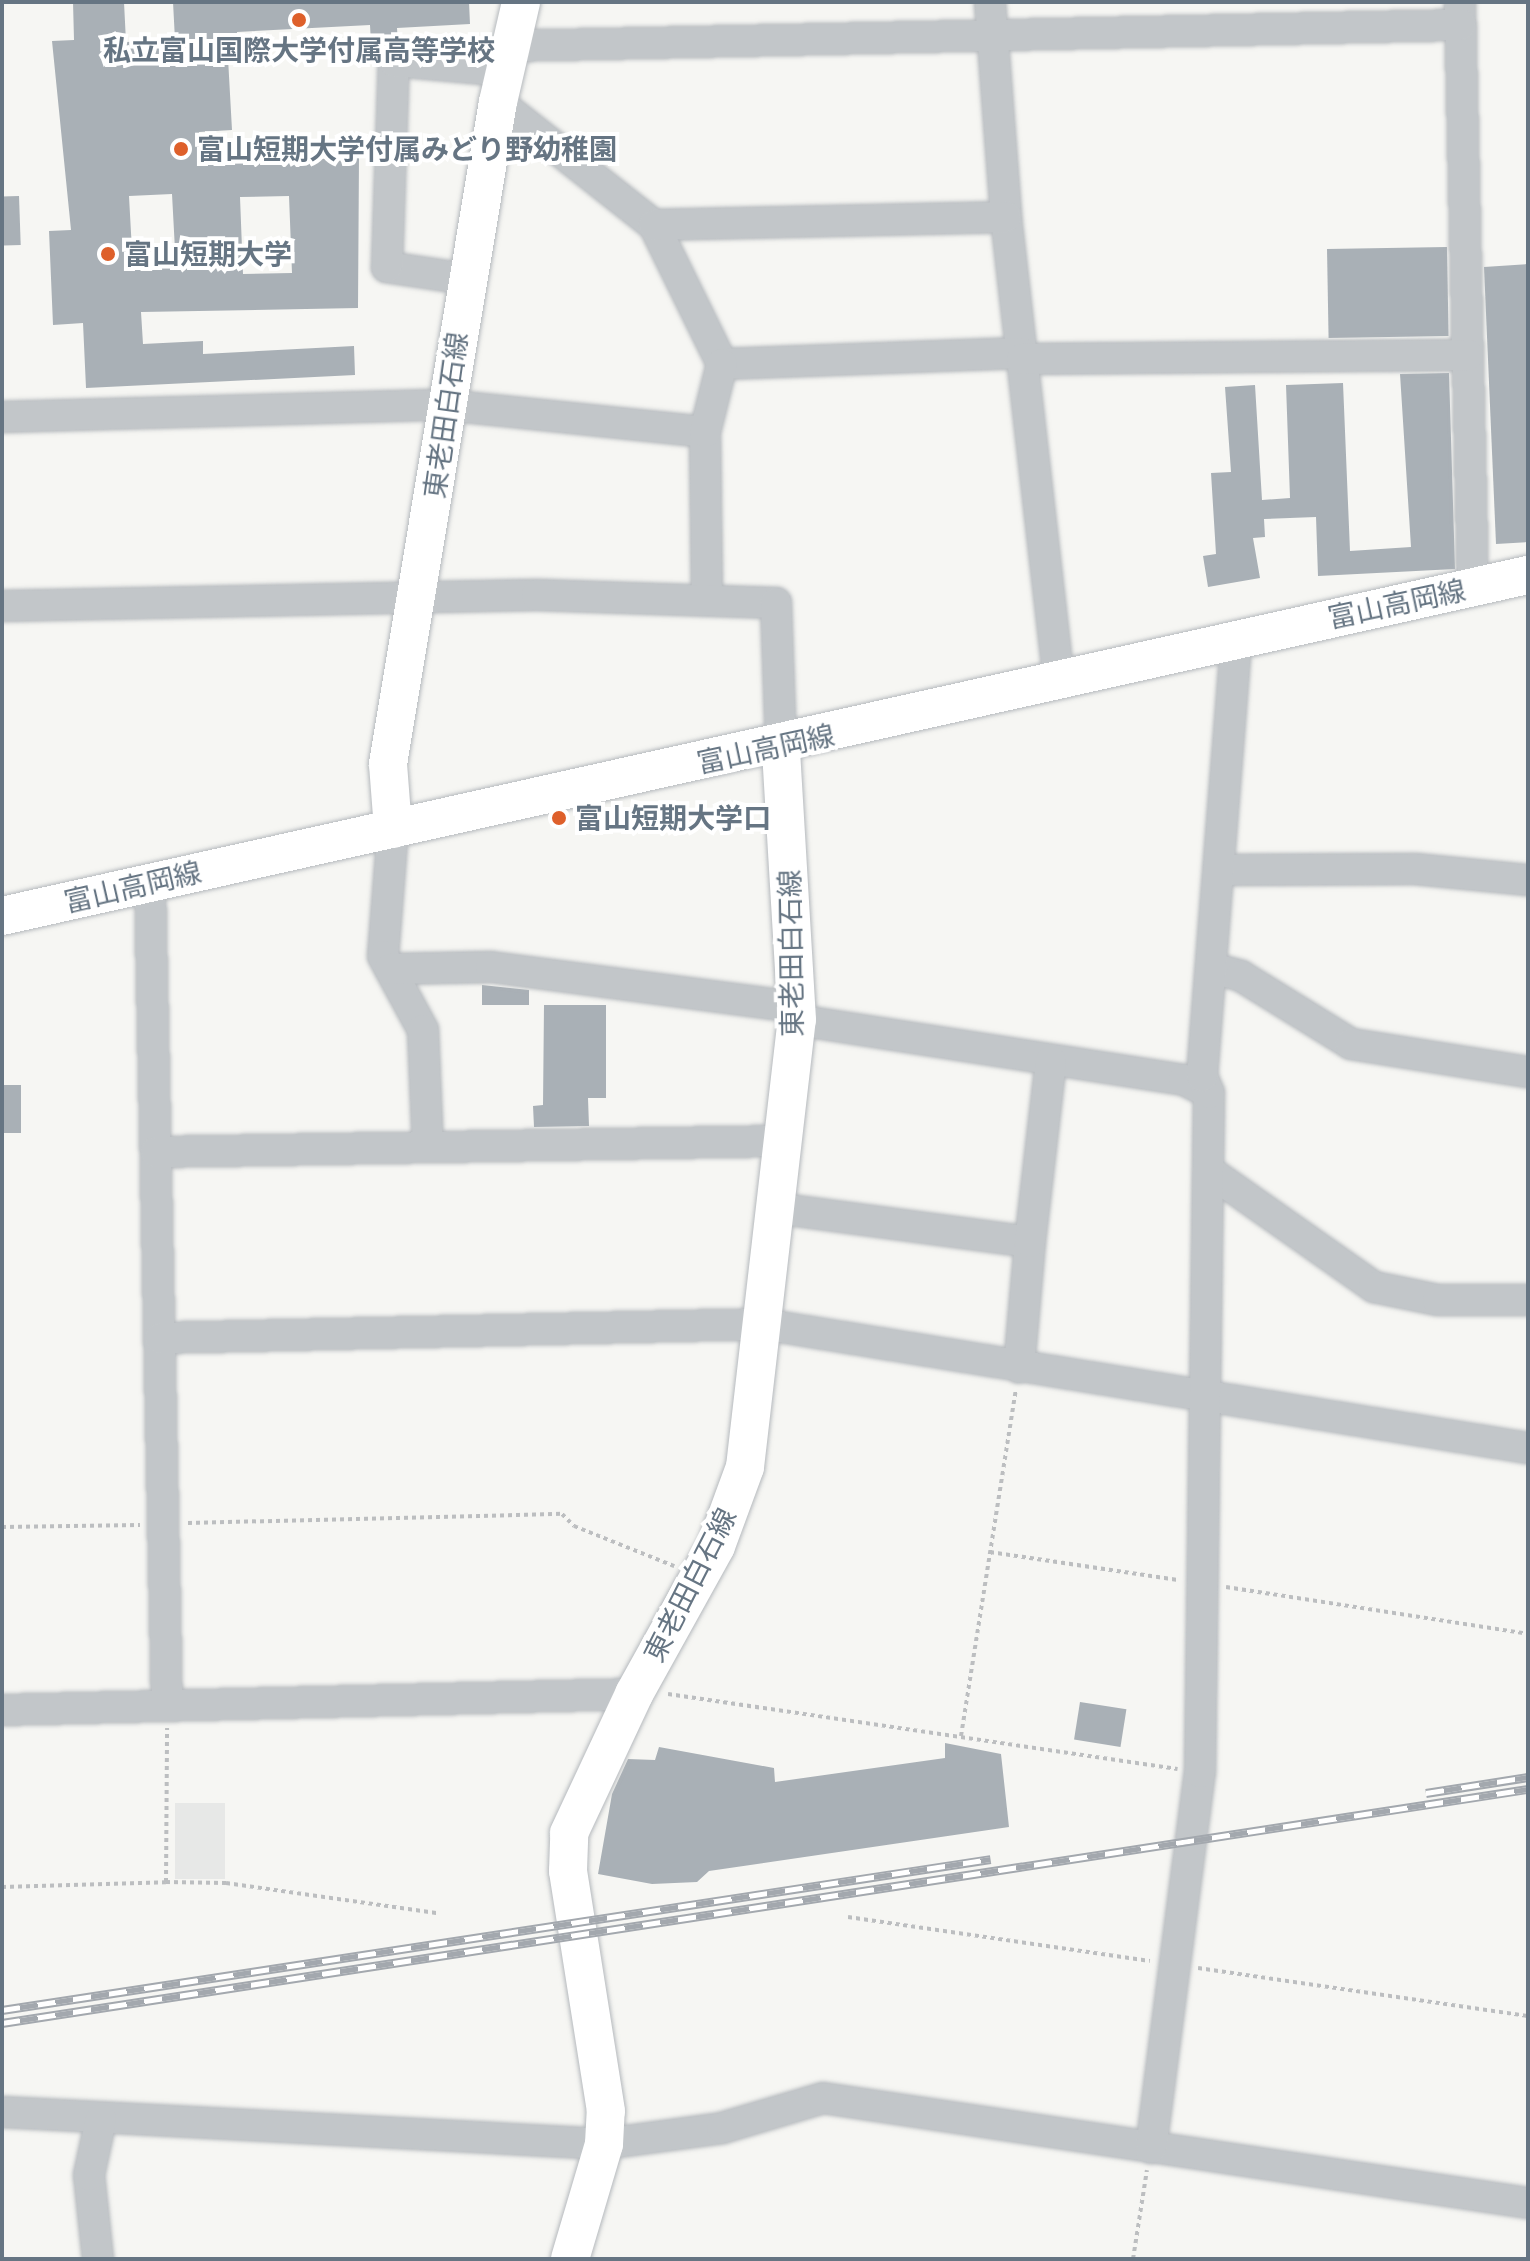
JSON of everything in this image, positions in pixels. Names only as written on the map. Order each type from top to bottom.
[{"type":"main road","name":"東老田白石線","points":[[393,829],[388,764],[420,597],[445,405],[505,73],[521,2]]},
{"type":"main road","name":"富山高岡線","points":[[2,916],[781,747],[1528,575]]},
{"type":"main road","name":"東老田白石線","points":[[570,2259],[604,2144],[569,1833],[634,1694],[699,1576],[745,1467],[796,1013],[781,747]]},
{"type":"street","points":[[990,2],[1006,217],[1059,681]]},
{"type":"street","points":[[467,279],[387,267],[394,61],[505,73],[993,36],[1461,14],[1473,588]]},
{"type":"street","points":[[505,73],[654,225],[722,364],[705,432],[707,598]]},
{"type":"street","points":[[654,225],[1006,217]]},
{"type":"street","points":[[722,364],[1021,356],[1468,355]]},
{"type":"street","points":[[2,417],[445,405],[705,432]]},
{"type":"street","points":[[2,606],[420,597],[707,598],[776,603],[772,656],[781,747]]},
{"type":"street","points":[[1151,2148],[1200,1772],[1208,1584],[1209,1093],[1202,1076],[1221,870],[1236,640]]},
{"type":"street","points":[[393,829],[383,956],[423,1030],[428,1147]]},
{"type":"street","points":[[1221,870],[1415,869],[1528,880]]},
{"type":"street","points":[[150,883],[167,1706]]},
{"type":"street","points":[[390,969],[491,967],[796,1013],[1051,1061],[1184,1080],[1209,1093]]},
{"type":"street","points":[[1212,968],[1241,976],[1351,1044],[1528,1072]]},
{"type":"street","points":[[1019,1368],[1051,1061]]},
{"type":"street","points":[[156,1152],[783,1141]]},
{"type":"street","points":[[1209,1171],[1374,1287],[1438,1300],[1528,1300]]},
{"type":"street","points":[[775,1208],[1030,1242]]},
{"type":"street","points":[[160,1338],[762,1324],[1207,1400],[1528,1448]]},
{"type":"street","points":[[2,1710],[634,1694]]},
{"type":"street","points":[[2,2112],[604,2144],[722,2128],[823,2098],[1528,2203]]},
{"type":"street","points":[[98,2259],[89,2175],[101,2119]]},
{"type":"path","points":[[961,1736],[1019,1368]]},
{"type":"path","points":[[2,1527],[562,1514],[574,1526],[699,1576]]},
{"type":"path","points":[[990,1552],[1528,1634]]},
{"type":"path","points":[[634,1694],[961,1736],[1200,1772]]},
{"type":"path","points":[[166,1882],[167,1706]]},
{"type":"path","points":[[2,1887],[226,1883],[438,1913]]},
{"type":"path","points":[[1133,2259],[1151,2148]]},
{"type":"shaded area","points":[[175,1803],[225,1803],[225,1879],[175,1879]]},
{"type":"building","points":[[73,2],[124,2],[126,42],[175,40],[173,2],[469,2],[470,24],[397,28],[398,43],[371,44],[370,25],[237,32],[238,58],[228,58],[232,130],[199,132],[200,165],[359,157],[358,308],[141,312],[143,344],[203,341],[203,354],[354,346],[355,375],[86,388],[83,323],[53,325],[49,231],[71,230],[52,41],[74,40]],"holes":[[[172,194],[175,250],[132,251],[129,196]],[[289,196],[292,273],[243,274],[240,197]]]},
{"type":"building","points":[[19,196],[21,245],[4,246],[2,197]]},
{"type":"building","points":[[1447,247],[1449,336],[1329,338],[1327,249]]},
{"type":"building","points":[[1528,264],[1528,542],[1496,544],[1484,267]]},
{"type":"building","points":[[1449,373],[1455,569],[1318,576],[1316,517],[1264,519],[1265,537],[1253,538],[1260,578],[1208,587],[1203,556],[1216,554],[1211,473],[1231,472],[1225,387],[1255,385],[1262,500],[1290,498],[1286,385],[1343,383],[1350,551],[1411,547],[1400,374]]},
{"type":"building","points":[[482,985],[529,990],[529,1005],[482,1005]]},
{"type":"building","points":[[544,1005],[606,1005],[606,1098],[588,1098],[589,1126],[534,1127],[533,1106],[543,1105]]},
{"type":"building","points":[[2,1085],[21,1085],[21,1133],[2,1133]]},
{"type":"building","points":[[1080,1702],[1126,1709],[1120,1747],[1074,1740]]},
{"type":"building","points":[[945,1743],[1001,1754],[1009,1827],[709,1871],[697,1882],[652,1884],[598,1874],[612,1794],[628,1759],[655,1760],[659,1747],[774,1768],[775,1782],[945,1758]]},
{"type":"railway","points":[[1426,1793],[1528,1777]]},
{"type":"railway","points":[[2,2023],[1528,1789]]},
{"type":"railway","points":[[2,2010],[991,1859]]},
{"type":"place","name":"私立富山国際大学付属高等学校","points":[[299,20]]},
{"type":"place","name":"富山短期大学付属みどり野幼稚園","points":[[181,149]]},
{"type":"place","name":"富山短期大学","points":[[108,254]]},
{"type":"place","name":"富山短期大学口","points":[[559,818]]}]
